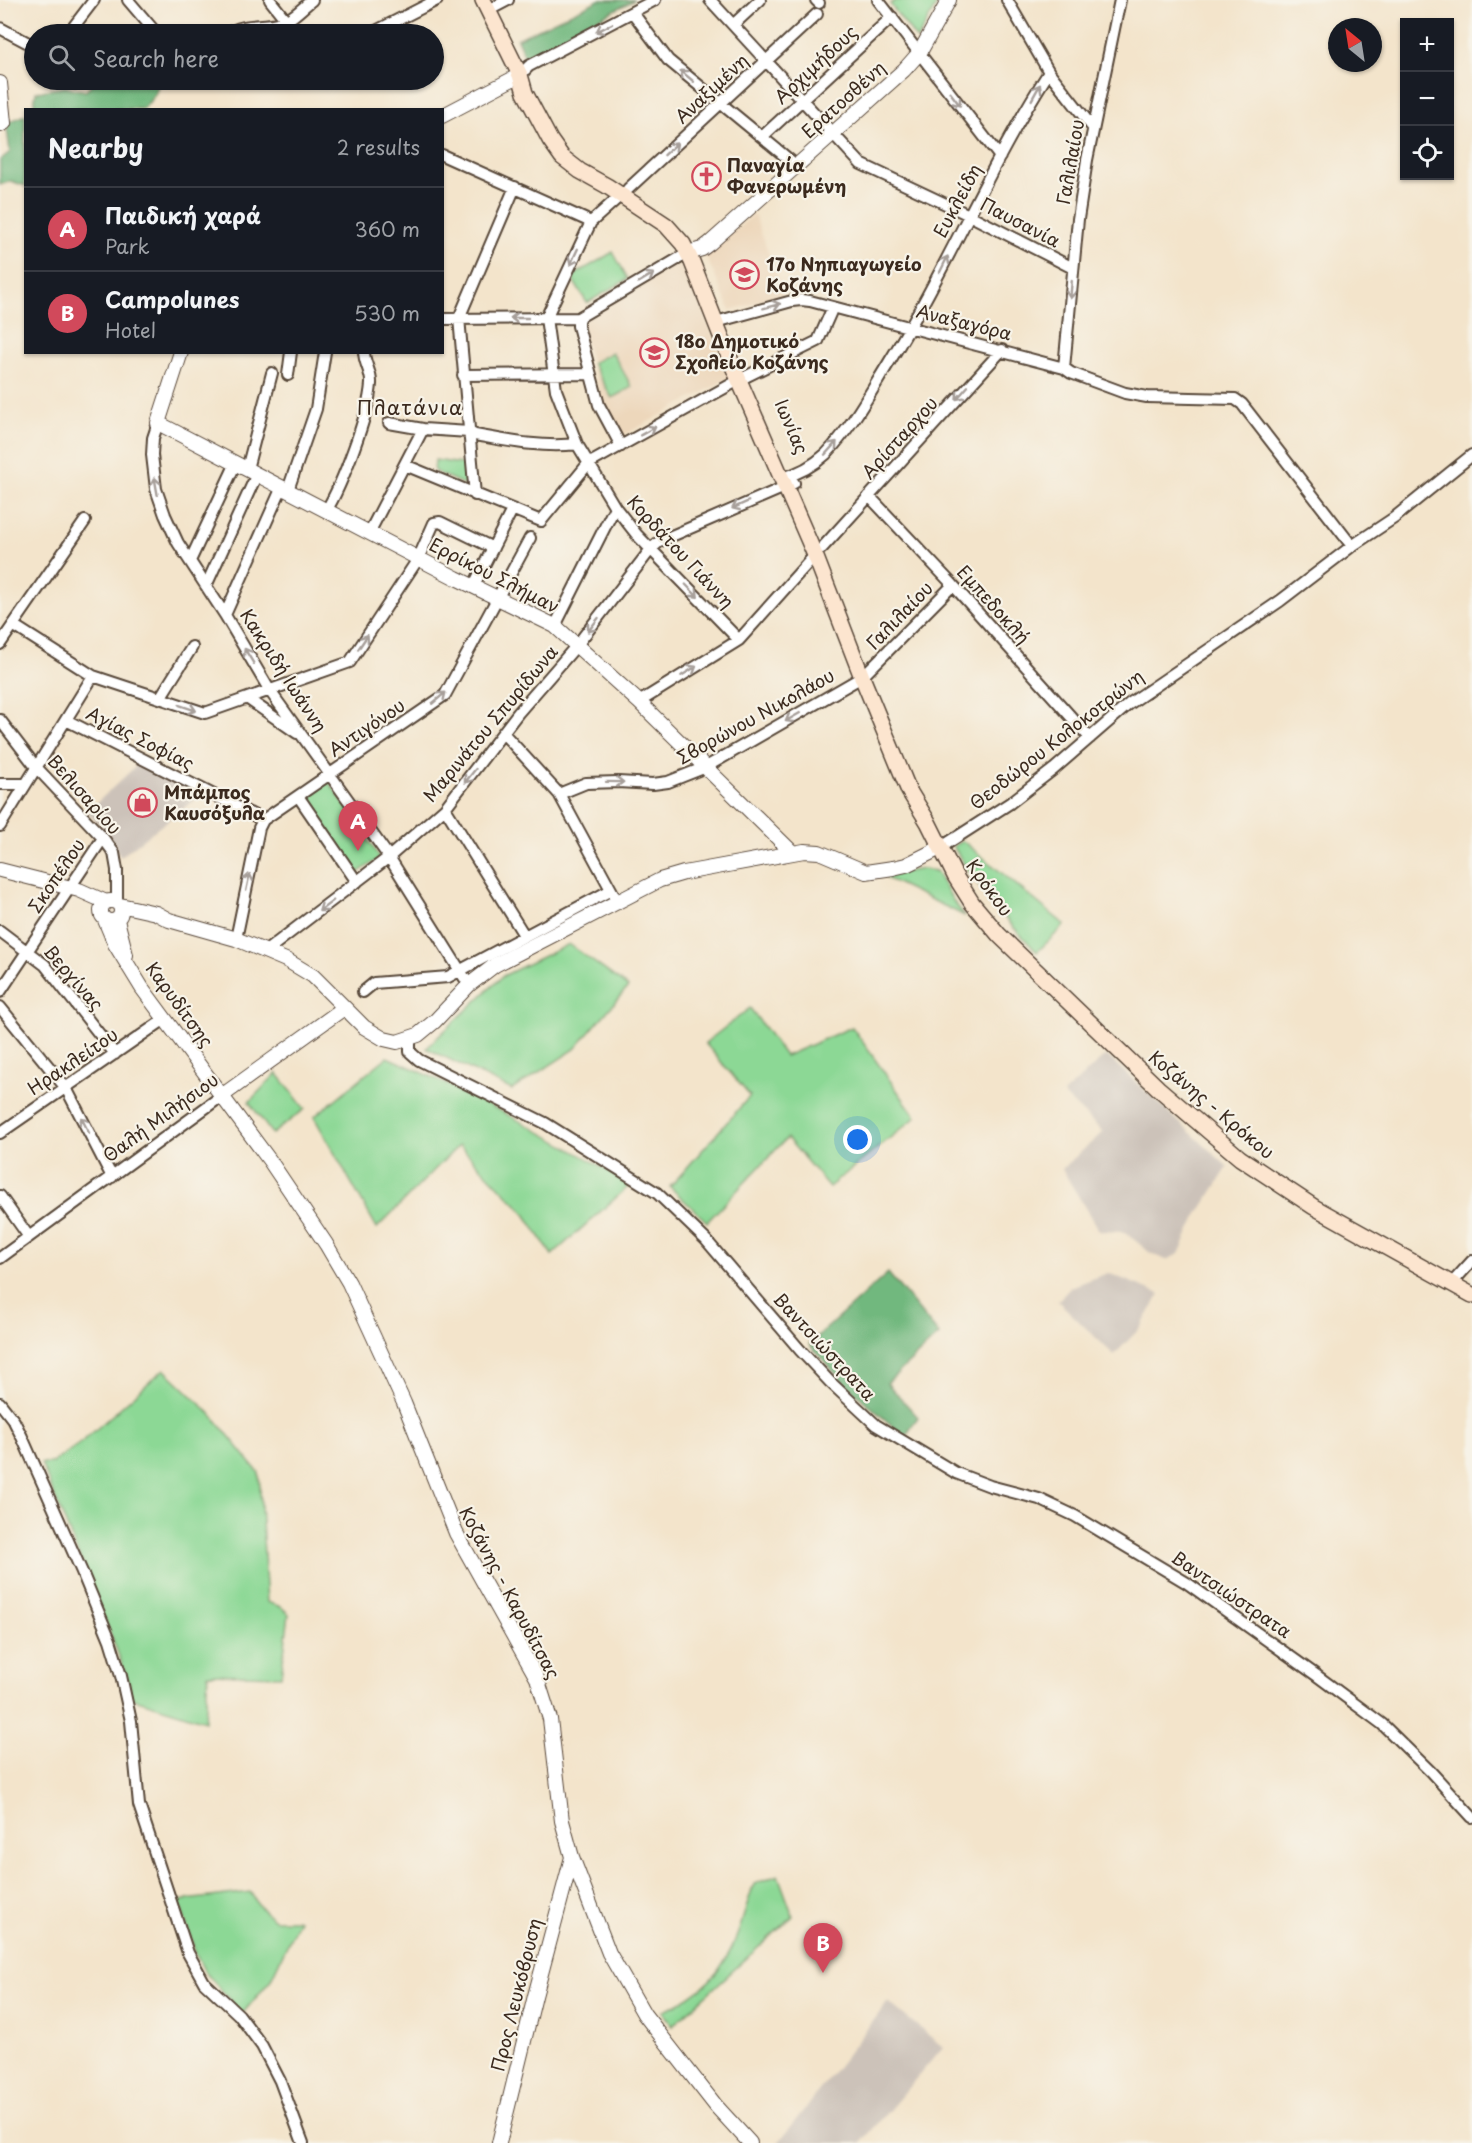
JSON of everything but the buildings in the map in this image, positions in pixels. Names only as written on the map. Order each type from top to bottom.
[{"type":"main road","name":"Ιωνίας","points":[[488,9],[516,68],[562,143],[585,164],[625,192],[675,221],[693,251],[819,551],[866,674],[918,787],[928,822],[940,848]]},
{"type":"main road","name":"Κρόκου","points":[[940,848],[972,903],[1012,947]]},
{"type":"main road","name":"Κοζάνης - Κρόκου","points":[[1012,947],[1158,1088],[1240,1158],[1314,1208],[1472,1295]]},
{"type":"street","points":[[76,24],[94,0]]},
{"type":"street","points":[[128,0],[148,24]]},
{"type":"street","points":[[270,0],[290,24]]},
{"type":"street","points":[[264,24],[287,20],[312,0]]},
{"type":"street","points":[[389,24],[436,0]]},
{"type":"street","points":[[488,9],[508,0]]},
{"type":"street","points":[[444,115],[516,68],[529,66],[655,0]]},
{"type":"street","name":"Παυσανία","points":[[710,0],[854,157],[868,169],[969,215],[1073,268]]},
{"type":"street","points":[[733,25],[760,0]]},
{"type":"street","name":"Ερατοσθένη","points":[[693,251],[710,243],[904,70],[920,52],[949,0]]},
{"type":"street","points":[[1007,0],[1049,72],[1093,128]]},
{"type":"street","name":"Γαλιλαίου","points":[[1064,368],[1078,219],[1093,128],[1119,0]]},
{"type":"street","points":[[884,2],[892,17],[1000,157]]},
{"type":"street","name":"Αναξιμένη","points":[[625,192],[767,61],[818,6]]},
{"type":"street","points":[[633,13],[668,60],[797,166]]},
{"type":"street","name":"Αρχιμήδους","points":[[762,137],[892,17]]},
{"type":"street","points":[[0,28],[24,40]]},
{"type":"street","name":"Ευκλείδη","points":[[788,480],[824,456],[864,404],[911,327],[1000,157],[1049,72]]},
{"type":"street","points":[[0,83],[2,124]]},
{"type":"street","points":[[444,156],[591,222]]},
{"type":"street","points":[[475,495],[459,318],[515,187]]},
{"type":"street","points":[[546,318],[591,222],[625,192]]},
{"type":"street","points":[[444,319],[578,318],[693,251]]},
{"type":"street","name":"Αναξαγόρα","points":[[721,321],[801,300],[1002,350],[1064,368],[1071,373],[1125,393],[1148,397],[1235,399],[1242,404],[1352,546]]},
{"type":"street","points":[[405,465],[541,521],[588,464],[744,377],[818,341],[833,307]]},
{"type":"street","name":"Κορδάτου Γιάννη","points":[[546,318],[553,375],[561,405],[588,464],[615,507],[651,549],[739,640]]},
{"type":"street","points":[[578,318],[589,374],[599,405],[621,446]]},
{"type":"street","name":"Αρίσταρχου","points":[[639,702],[739,640],[1002,350]]},
{"type":"street","name":"Κακριδή Ιωάννη","points":[[180,354],[153,438],[152,455],[156,489],[165,515],[189,561],[225,615],[270,691],[389,857],[469,985]]},
{"type":"street","points":[[288,375],[291,354]]},
{"type":"street","points":[[225,615],[285,489],[316,409],[325,354]]},
{"type":"street","points":[[326,510],[341,480],[370,396],[372,381],[365,354]]},
{"type":"street","points":[[206,586],[247,469],[272,373]]},
{"type":"street","points":[[463,375],[589,374]]},
{"type":"street","name":"Ερρίκου Σλήμαν","points":[[158,423],[418,559],[555,626],[639,702],[793,853]]},
{"type":"street","points":[[389,423],[423,429],[469,432],[535,445],[554,447],[577,444]]},
{"type":"street","points":[[369,533],[423,429]]},
{"type":"street","name":"Θεοδώρου Κολοκοτρώνη","points":[[410,1039],[435,1022],[469,985],[502,961],[614,895],[684,873],[804,851],[819,852],[866,872],[906,865],[940,848],[1010,803],[1054,770],[1147,691],[1280,601],[1420,498],[1472,455]]},
{"type":"street","points":[[189,561],[247,469]]},
{"type":"street","name":"Μαρινάτου Σπυρίδωνα","points":[[266,951],[389,857],[445,808],[518,713],[577,645],[651,549],[660,541],[788,480]]},
{"type":"street","name":"Εμπεδοκλή","points":[[869,496],[953,585],[1090,738]]},
{"type":"street","points":[[555,626],[615,507]]},
{"type":"street","points":[[473,586],[512,510]]},
{"type":"street","points":[[0,644],[85,521]]},
{"type":"street","points":[[13,625],[93,676],[205,713],[350,662],[418,559],[434,523],[437,522],[493,548]]},
{"type":"street","name":"Αντιγόνου","points":[[263,820],[445,695],[530,538]]},
{"type":"street","name":"Γαλιλαίου","points":[[866,674],[953,585]]},
{"type":"street","points":[[160,698],[192,647]]},
{"type":"street","name":"Σβορώνου Νικολάου","points":[[559,794],[586,783],[653,784],[668,782],[706,767],[866,674]]},
{"type":"street","points":[[0,826],[93,676]]},
{"type":"street","points":[[248,699],[305,739]]},
{"type":"street","name":"Βελισαρίου","points":[[0,720],[36,767],[114,854],[118,884],[112,911]]},
{"type":"street","name":"Αγίας Σοφίας","points":[[66,720],[263,820]]},
{"type":"street","points":[[363,992],[374,983],[448,977],[524,935],[614,895],[559,794],[503,733]]},
{"type":"street","points":[[0,784],[26,784]]},
{"type":"street","points":[[298,795],[357,882]]},
{"type":"street","points":[[445,808],[524,935]]},
{"type":"street","points":[[236,939],[259,828],[263,820]]},
{"type":"street","name":"Σκοπέλου","points":[[0,992],[102,838]]},
{"type":"street","points":[[0,870],[79,890],[112,911],[155,920],[169,920],[236,939],[266,951],[308,973],[364,1027],[384,1039],[397,1042],[410,1039]]},
{"type":"street","name":"Καρυδίτσης","points":[[112,911],[126,949],[127,963],[165,1019],[224,1095]]},
{"type":"street","name":"Βεργίνας","points":[[0,931],[45,965],[115,1054]]},
{"type":"street","points":[[0,1007],[66,1088],[112,1177]]},
{"type":"street","name":"Θαλή Μιλήσιου","points":[[0,1258],[345,1008]]},
{"type":"street","name":"Ηρακλείτου","points":[[0,1133],[165,1019]]},
{"type":"street","name":"Βαντσιώστρατα","points":[[410,1039],[410,1052],[419,1060],[545,1122],[665,1200],[706,1240],[800,1350],[876,1425],[956,1473],[990,1486],[1039,1499],[1075,1516],[1187,1582],[1382,1724],[1431,1772],[1472,1817]]},
{"type":"street","name":"Κοζάνης - Καρυδίτσας","points":[[224,1095],[326,1244],[349,1283],[395,1383],[456,1533],[537,1678],[550,1719],[559,1802],[572,1857],[602,1937],[628,1989],[682,2064],[750,2143]]},
{"type":"street","points":[[0,1196],[29,1237]]},
{"type":"street","points":[[1452,1283],[1472,1261]]},
{"type":"street","points":[[0,1403],[22,1437],[110,1640],[131,1721],[139,1805],[188,1953],[204,1982],[239,2015],[262,2046],[280,2081],[303,2143]]},
{"type":"street","name":"Προς Λευκόβρυση","points":[[499,2143],[572,1857]]},
{"type":"shaded area","name":"17ο Νηπιαγωγείο Κοζάνης","points":[[754,214],[784,295],[730,310],[706,256]]},
{"type":"shaded area","name":"18ο Δημοτικό Σχολείο Κοζάνης","points":[[684,259],[729,378],[620,437],[602,402],[581,325],[590,315]]},
{"type":"shaded area","name":"Μπάμπος Καυσόξυλα","points":[[139,763],[201,795],[120,857],[107,833],[87,812]]},
{"type":"shaded area","points":[[1106,1055],[1228,1167],[1196,1217],[1179,1254],[1166,1260],[1149,1252],[1125,1232],[1099,1231],[1062,1169],[1103,1132],[1063,1094]]},
{"type":"shaded area","points":[[1108,1273],[1160,1294],[1141,1327],[1114,1355],[1058,1301],[1071,1287]]},
{"type":"shaded area","points":[[888,2002],[943,2047],[861,2143],[778,2143]]},
{"type":"green space","points":[[599,0],[634,0],[525,57],[517,39]]},
{"type":"green space","points":[[896,0],[939,0],[917,40],[890,4]]},
{"type":"green space","points":[[156,90],[143,108],[33,108],[36,92]]},
{"type":"green space","points":[[24,115],[24,186],[11,181],[0,185],[0,160],[10,152],[7,129],[9,122]]},
{"type":"green space","points":[[613,252],[628,279],[587,303],[571,277]]},
{"type":"green space","points":[[612,352],[632,387],[612,398],[592,363]]},
{"type":"green space","points":[[435,460],[468,465],[469,487],[434,471]]},
{"type":"green space","points":[[328,780],[380,858],[356,874],[303,797]]},
{"type":"green space","points":[[963,841],[1065,925],[1037,952],[1003,915],[972,875],[953,846]]},
{"type":"green space","points":[[923,869],[936,871],[965,916],[886,878],[887,875]]},
{"type":"green space","points":[[569,944],[628,987],[575,1049],[512,1090],[426,1048],[503,976]]},
{"type":"green space","points":[[750,1008],[785,1056],[852,1027],[916,1117],[829,1187],[787,1138],[707,1222],[670,1187],[750,1096],[705,1043]]},
{"type":"green space","points":[[387,1057],[511,1116],[631,1184],[552,1255],[523,1211],[459,1145],[377,1228],[314,1117]]},
{"type":"green space","points":[[277,1073],[305,1109],[272,1134],[249,1102]]},
{"type":"green space","points":[[888,1273],[939,1335],[887,1383],[918,1417],[905,1437],[844,1383],[809,1344]]},
{"type":"green space","points":[[164,1369],[212,1415],[259,1473],[267,1602],[281,1607],[289,1614],[281,1676],[208,1674],[205,1721],[131,1698],[129,1683],[111,1635],[41,1463],[52,1463],[83,1441]]},
{"type":"green space","points":[[778,1875],[793,1916],[672,2026],[663,2011],[689,1997],[710,1981],[732,1947],[754,1884]]},
{"type":"green space","points":[[250,1892],[260,1907],[274,1920],[299,1920],[270,1981],[242,2014],[205,1972],[196,1955],[179,1901]]},
{"type":"place","name":"Παναγία Φανερωμένη","points":[[706,176]]},
{"type":"place","name":"17ο Νηπιαγωγείο Κοζάνης","points":[[745,275]]},
{"type":"place","name":"18ο Δημοτικό Σχολείο Κοζάνης","points":[[654,352]]},
{"type":"place","name":"Μπάμπος Καυσόξυλα","points":[[143,803]]},
{"type":"place","name":"Παιδική χαρά","points":[[358,851]]},
{"type":"place","name":"Campolunes","points":[[823,1973]]},
{"type":"district","name":"Πλατάνια","points":[[410,408]]}]
